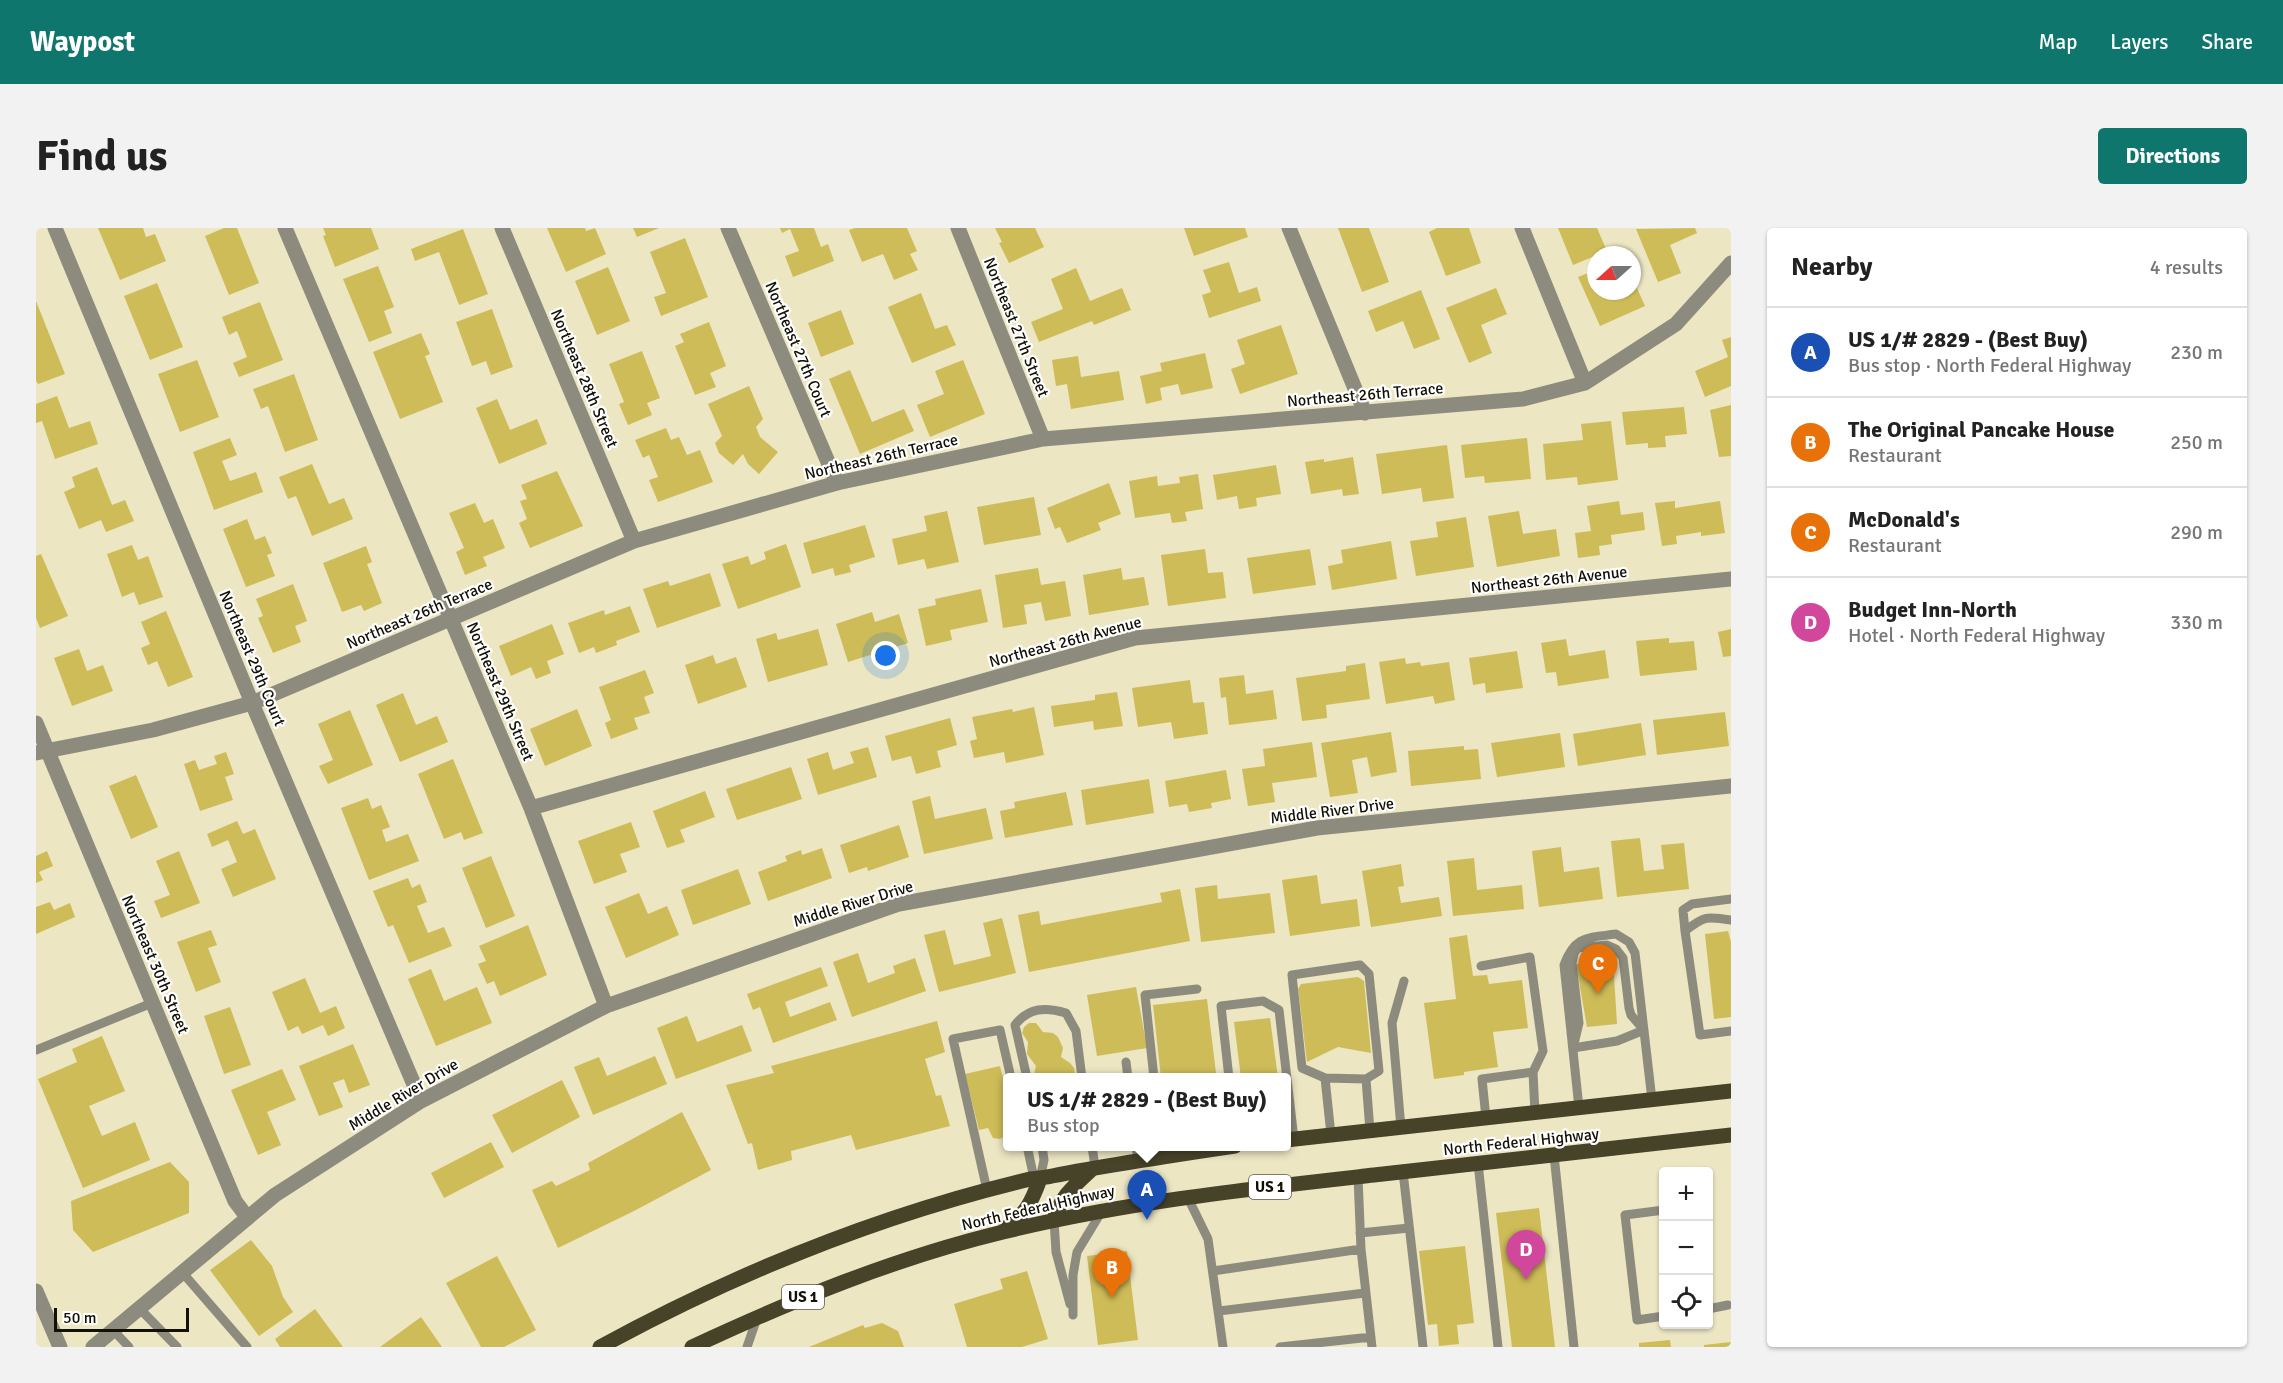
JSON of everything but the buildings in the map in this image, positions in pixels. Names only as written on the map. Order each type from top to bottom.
[{"type":"main road","name":"North Federal Highway","points":[[1291,1140],[1731,1091]]},
{"type":"main road","name":"North Federal Highway","points":[[692,1347],[814,1293],[875,1270],[1000,1232],[1102,1210],[1187,1196],[1731,1135]]},
{"type":"main road","name":"North Federal Highway","points":[[600,1347],[729,1281],[881,1222],[987,1190],[1095,1167],[1137,1153],[1176,1151]]},
{"type":"main road","points":[[1054,1220],[1058,1206],[1070,1189],[1095,1167]]},
{"type":"main road","points":[[1000,1232],[1022,1216],[1032,1202],[1036,1179]]},
{"type":"street","name":"Northeast 29th Court","points":[[55,228],[252,703],[421,1101]]},
{"type":"street","name":"Northeast 29th Street","points":[[285,228],[531,808],[606,1006]]},
{"type":"street","name":"Northeast 28th Street","points":[[502,228],[634,541]]},
{"type":"street","name":"Northeast 27th Court","points":[[728,228],[837,483]]},
{"type":"street","name":"Northeast 27th Street","points":[[958,228],[1043,439]]},
{"type":"street","points":[[1289,228],[1365,412]]},
{"type":"street","points":[[1522,228],[1585,383]]},
{"type":"street","name":"Northeast 26th Terrace","points":[[42,752],[153,730],[252,703],[634,541],[837,483],[1043,439],[1523,399],[1585,383],[1676,324],[1731,263]]},
{"type":"street","name":"Northeast 26th Avenue","points":[[531,808],[1135,638],[1731,579]]},
{"type":"street","name":"Northeast 30th Street","points":[[36,723],[42,752],[152,1003],[235,1201],[247,1217]]},
{"type":"street","name":"Middle River Drive","points":[[93,1347],[275,1195],[421,1101],[606,1006],[899,904],[1317,828],[1731,786]]},
{"type":"street","points":[[37,1297],[60,1347]]},
{"type":"lane","points":[[1731,898],[1692,904],[1683,910],[1700,1035],[1731,1031]]},
{"type":"lane","points":[[1685,931],[1701,919],[1715,917],[1731,920]]},
{"type":"lane","points":[[1579,1108],[1564,965],[1569,950],[1584,939],[1616,934],[1629,942],[1635,954],[1652,1100]]},
{"type":"lane","points":[[1573,1047],[1579,1023],[1572,963],[1574,953],[1578,948],[1607,945],[1623,958],[1631,1015],[1644,1030]]},
{"type":"lane","points":[[1481,966],[1530,957],[1543,1052],[1533,1072],[1535,1113]]},
{"type":"lane","points":[[1360,964],[1369,974],[1379,1071],[1366,1079],[1325,1078],[1302,1068],[1292,975],[1360,964]]},
{"type":"lane","points":[[1401,1128],[1392,1023],[1404,981]]},
{"type":"lane","points":[[1154,1073],[1145,995],[1197,989]]},
{"type":"lane","points":[[1229,1073],[1221,1006],[1263,1001],[1279,1010],[1284,1073]]},
{"type":"lane","points":[[36,1050],[152,1003]]},
{"type":"lane","points":[[1026,1073],[1015,1025],[1024,1014],[1048,1008],[1066,1013],[1076,1031],[1081,1073]]},
{"type":"lane","points":[[987,1190],[953,1040],[1000,1030],[1010,1073]]},
{"type":"lane","points":[[1573,1047],[1617,1041],[1644,1030]]},
{"type":"lane","points":[[1126,1062],[1127,1073]]},
{"type":"lane","points":[[1486,1118],[1482,1079],[1533,1072]]},
{"type":"lane","points":[[1325,1078],[1331,1136]]},
{"type":"lane","points":[[1366,1079],[1370,1131]]},
{"type":"lane","points":[[1028,1151],[1036,1179]]},
{"type":"lane","points":[[1036,1179],[1044,1160],[1043,1151]]},
{"type":"lane","points":[[1093,1151],[1095,1167]]},
{"type":"lane","points":[[1554,1155],[1574,1347]]},
{"type":"lane","points":[[1478,1163],[1498,1347]]},
{"type":"lane","points":[[1403,1172],[1423,1347]]},
{"type":"lane","points":[[1358,1177],[1361,1249],[1372,1347]]},
{"type":"lane","points":[[1187,1196],[1208,1239],[1223,1347]]},
{"type":"lane","points":[[1054,1220],[1056,1252],[1073,1315],[1077,1252],[1102,1210]]},
{"type":"lane","points":[[1659,1211],[1625,1215],[1637,1320],[1659,1317]]},
{"type":"lane","points":[[1360,1233],[1409,1228]]},
{"type":"lane","points":[[1213,1270],[1361,1249]]},
{"type":"lane","points":[[182,1272],[248,1347]]},
{"type":"lane","points":[[1219,1311],[1365,1293]]},
{"type":"lane","points":[[1713,1308],[1728,1305]]},
{"type":"lane","points":[[139,1308],[177,1347]]},
{"type":"lane","points":[[747,1347],[757,1317]]},
{"type":"lane","points":[[113,1330],[129,1347]]},
{"type":"lane","points":[[1280,1347],[1371,1337]]},
{"type":"place","name":"McDonald's","points":[[1598,994]]},
{"type":"place","name":"US 1/# 2829 - (Best Buy)","points":[[1147,1220]]},
{"type":"place","name":"Budget Inn-North","points":[[1526,1280]]},
{"type":"place","name":"The Original Pancake House","points":[[1112,1298]]}]
